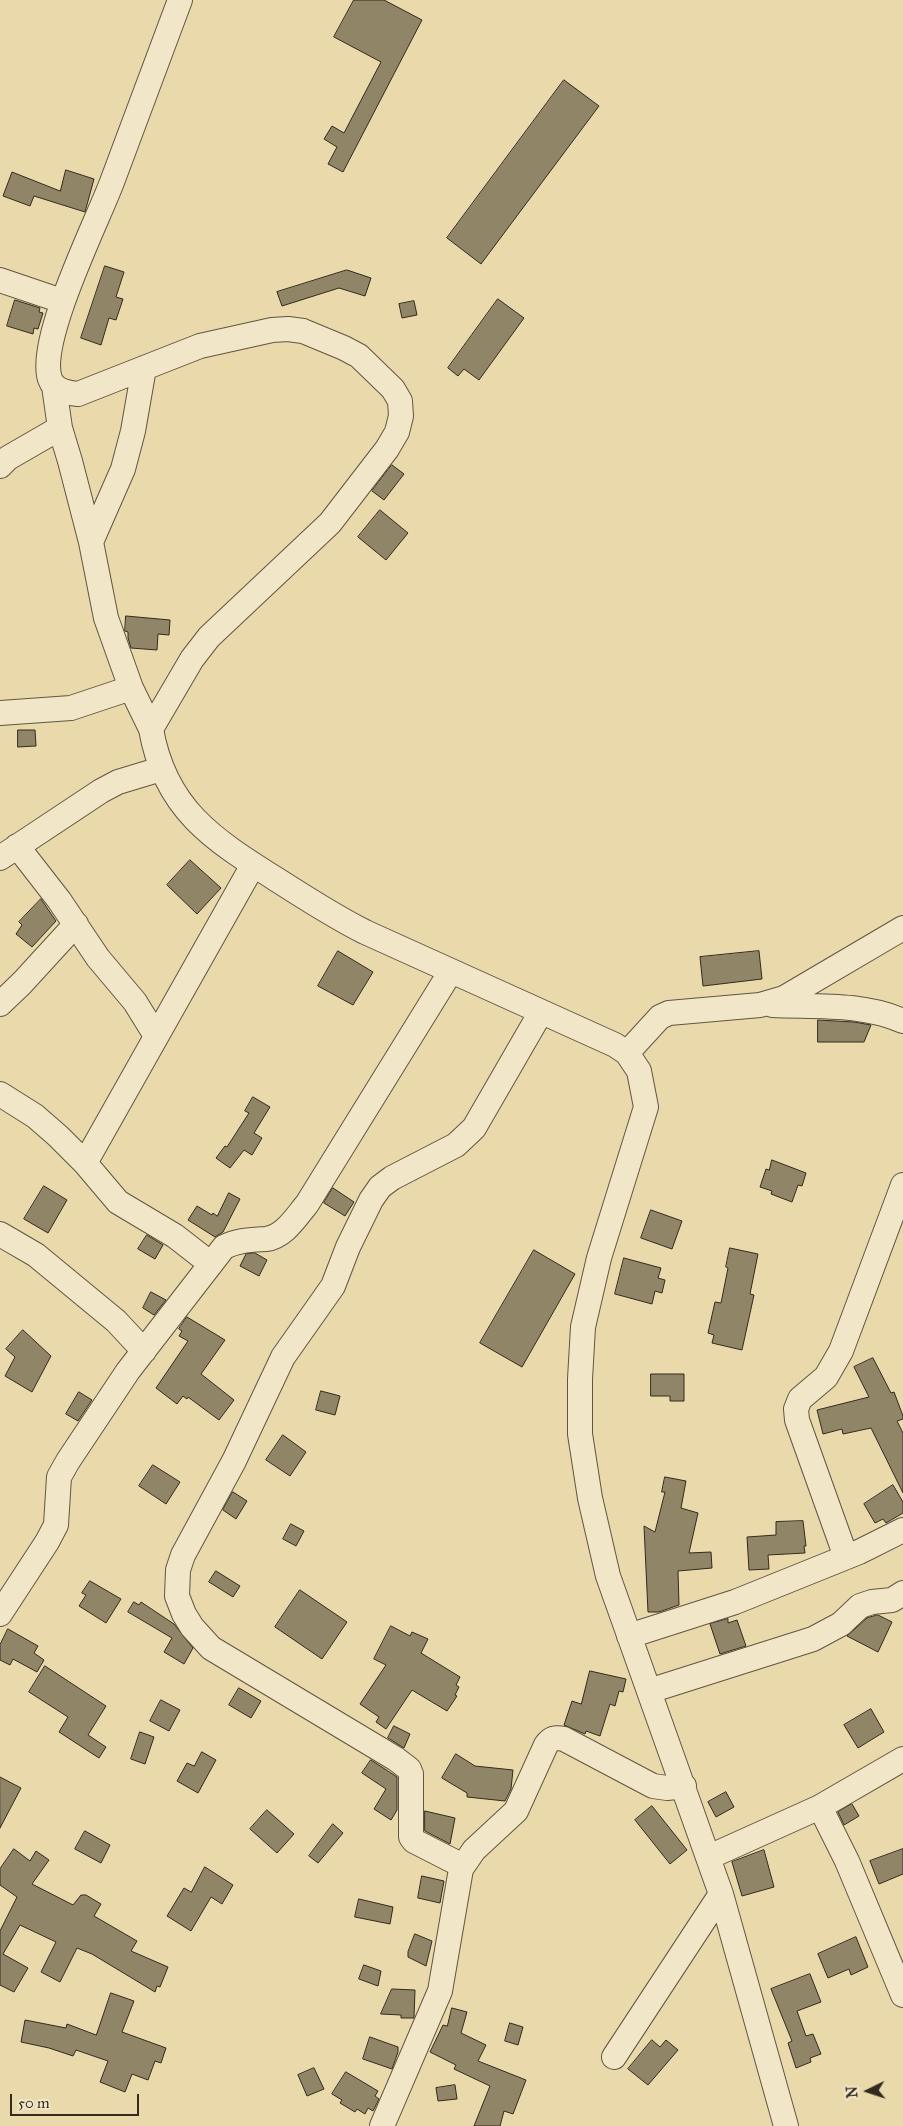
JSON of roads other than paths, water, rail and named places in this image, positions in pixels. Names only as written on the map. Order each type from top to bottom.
[{"type":"street","points":[[180,0],[100,212],[62,302],[50,346],[48,365],[50,378],[54,386],[60,428],[91,542],[106,618],[131,688],[151,729],[161,769],[176,797],[206,832],[253,865],[337,917],[615,1045],[627,1053],[639,1071],[646,1107],[599,1258],[583,1326],[580,1379],[580,1434],[590,1498],[608,1576],[722,1894],[786,2126]]},
{"type":"street","points":[[0,280],[62,302]]},
{"type":"street","points":[[54,386],[66,393],[78,394],[200,346],[272,330],[303,331],[359,356],[393,389],[400,402],[401,416],[397,432],[388,449],[330,524],[209,637],[192,659],[151,729]]},
{"type":"street","points":[[91,542],[122,469],[133,431],[144,368]]},
{"type":"street","points":[[0,466],[8,458],[60,428]]},
{"type":"street","points":[[0,713],[71,708],[131,688]]},
{"type":"street","points":[[156,1036],[135,1002],[98,958],[76,924],[9,852],[101,791],[118,782],[161,769]]},
{"type":"street","points":[[85,1163],[253,865]]},
{"type":"street","points":[[0,1004],[76,924]]},
{"type":"street","points":[[760,1005],[784,998],[903,928]]},
{"type":"street","points":[[0,1614],[47,1542],[56,1524],[59,1512],[60,1476],[115,1390],[224,1247],[234,1242],[251,1238],[268,1239],[290,1226],[307,1204],[451,971]]},
{"type":"street","points":[[627,1053],[660,1017],[669,1014],[760,1005],[861,1008],[886,1014],[903,1021]]},
{"type":"street","points":[[463,1866],[414,1841],[411,1837],[411,1774],[409,1769],[296,1698],[211,1648],[192,1627],[184,1614],[177,1596],[176,1587],[178,1570],[186,1548],[234,1460],[283,1357],[332,1286],[370,1200],[380,1187],[392,1178],[456,1145],[474,1128],[541,1012]]},
{"type":"street","points":[[0,1094],[34,1116],[85,1163],[118,1202],[175,1236],[211,1264]]},
{"type":"street","points":[[846,1557],[797,1420],[796,1409],[800,1399],[826,1377],[842,1351],[903,1185]]},
{"type":"street","points":[[0,1234],[36,1255],[116,1322],[144,1351]]},
{"type":"street","points":[[628,1636],[735,1602],[846,1557],[903,1530]]},
{"type":"street","points":[[649,1692],[813,1639],[841,1624],[860,1606],[872,1602],[892,1600],[903,1593]]},
{"type":"street","points":[[382,2126],[440,1991],[457,1883],[463,1866],[474,1850],[516,1812],[550,1740],[556,1737],[564,1739],[653,1786],[667,1788],[684,1786]]},
{"type":"street","points":[[709,1857],[820,1807],[903,1759]]},
{"type":"street","points":[[820,1807],[847,1861],[903,1995]]},
{"type":"street","points":[[614,2057],[722,1894]]}]
